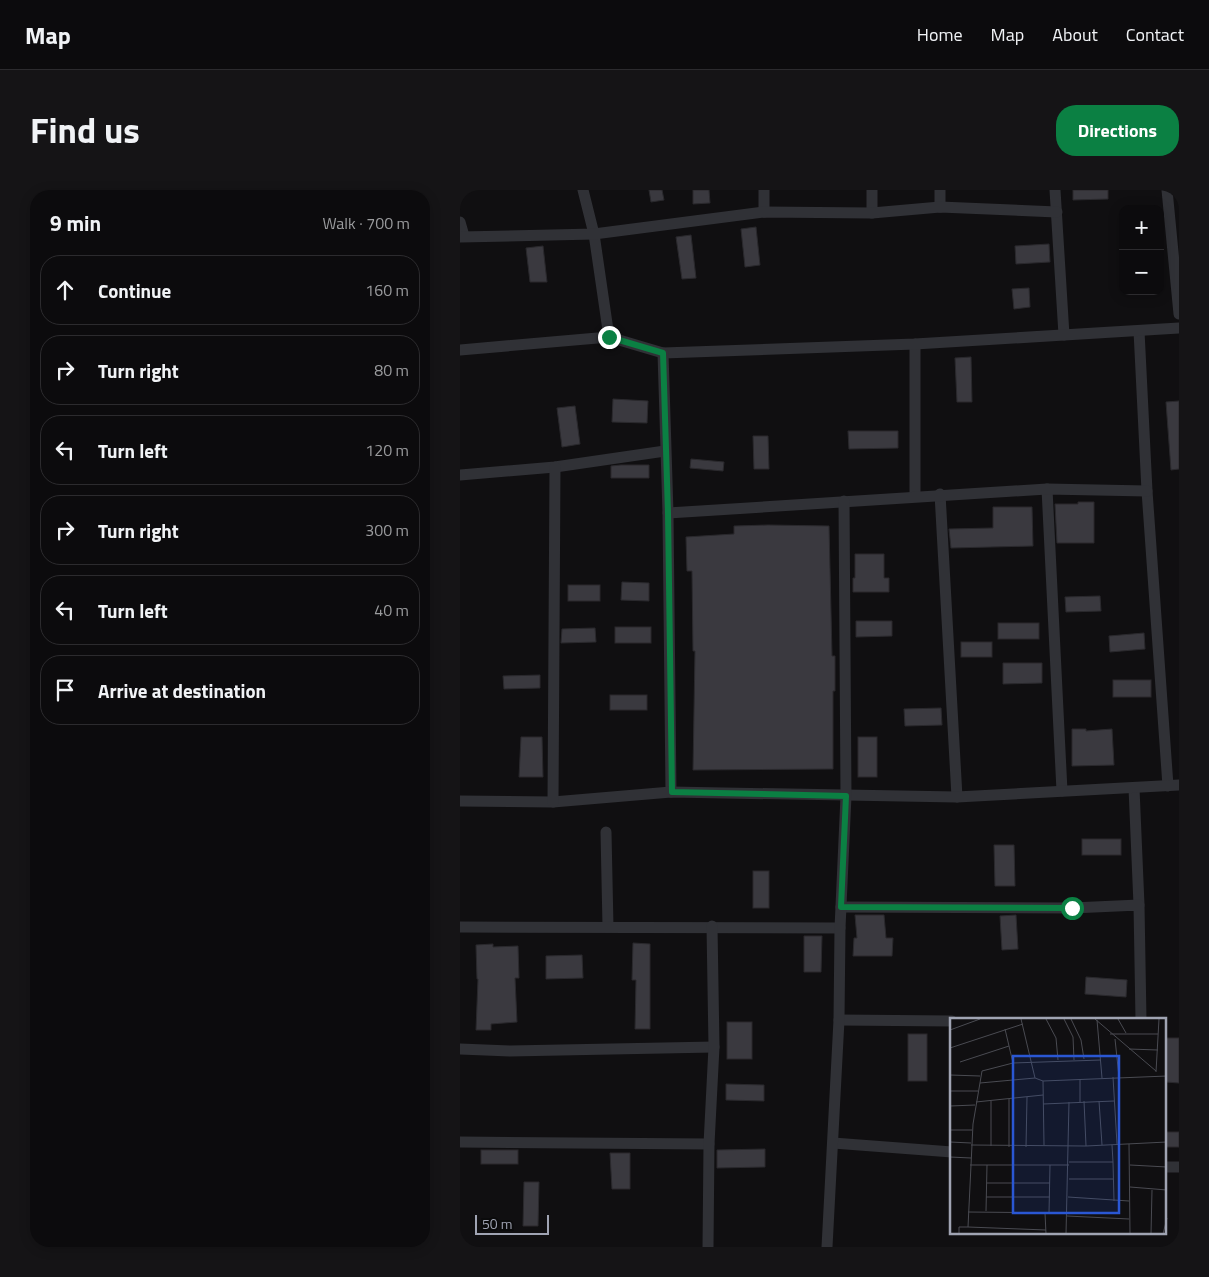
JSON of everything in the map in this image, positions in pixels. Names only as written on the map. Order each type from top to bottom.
[{"type":"street","points":[[583,190],[594,234],[609,337]]},
{"type":"street","points":[[764,190],[764,212]]},
{"type":"street","points":[[872,190],[872,213]]},
{"type":"street","points":[[940,190],[940,207]]},
{"type":"street","points":[[1055,190],[1064,335]]},
{"type":"street","points":[[1166,190],[1179,314]]},
{"type":"street","points":[[460,222],[462,236],[594,234],[764,212],[872,213],[940,207],[1057,212]]},
{"type":"street","points":[[460,350],[609,337],[663,353],[915,344],[1179,328]]},
{"type":"street","points":[[460,801],[553,802],[672,792],[957,797],[1173,786],[1147,491],[1139,331]]},
{"type":"street","points":[[915,344],[915,496]]},
{"type":"street","points":[[663,353],[668,513],[672,792]]},
{"type":"street","points":[[460,475],[555,467],[665,451]]},
{"type":"street","points":[[553,802],[555,467]]},
{"type":"street","points":[[668,513],[940,494],[1048,489],[1147,491]]},
{"type":"street","points":[[1048,489],[1062,791]]},
{"type":"street","points":[[940,494],[957,797]]},
{"type":"street","points":[[827,1247],[839,1020],[840,928],[846,796],[844,501]]},
{"type":"street","points":[[1134,788],[1141,1018]]},
{"type":"street","points":[[606,832],[608,927]]},
{"type":"street","points":[[841,907],[1072,908],[1138,905]]},
{"type":"street","points":[[460,927],[712,926],[840,928]]},
{"type":"street","points":[[708,1247],[709,1144],[714,1047],[712,926]]},
{"type":"street","points":[[839,1020],[950,1021]]},
{"type":"street","points":[[460,1049],[714,1047]]},
{"type":"street","points":[[460,1142],[709,1144]]},
{"type":"street","points":[[833,1143],[950,1152]]},
{"type":"street","points":[[1166,1167],[1179,1167]]},
{"type":"building","points":[[649,190],[662,190],[664,200],[651,202]]},
{"type":"building","points":[[693,190],[709,190],[710,203],[693,204]]},
{"type":"building","points":[[1073,190],[1108,190],[1108,199],[1073,200]]},
{"type":"building","points":[[756,227],[760,265],[745,267],[741,229]]},
{"type":"building","points":[[691,235],[696,278],[682,279],[676,237]]},
{"type":"building","points":[[1049,244],[1050,262],[1016,264],[1015,246]]},
{"type":"building","points":[[543,246],[547,282],[530,282],[526,248]]},
{"type":"building","points":[[1029,288],[1030,307],[1014,309],[1012,289]]},
{"type":"building","points":[[971,357],[972,402],[957,402],[955,358]]},
{"type":"building","points":[[613,399],[648,401],[647,423],[612,422]]},
{"type":"building","points":[[1179,401],[1179,469],[1171,470],[1166,402]]},
{"type":"building","points":[[575,406],[580,444],[562,447],[557,408]]},
{"type":"building","points":[[848,431],[898,431],[898,448],[849,449]]},
{"type":"building","points":[[753,436],[768,436],[769,469],[754,469]]},
{"type":"building","points":[[691,459],[724,462],[723,471],[690,468]]},
{"type":"building","points":[[649,465],[649,478],[611,478],[611,466]]},
{"type":"building","points":[[1078,502],[1094,502],[1094,543],[1057,543],[1055,504],[1078,504]]},
{"type":"building","points":[[993,507],[1032,507],[1033,546],[951,548],[949,529],[993,528]]},
{"type":"building","points":[[734,526],[829,526],[832,656],[835,656],[833,769],[693,770],[695,651],[693,651],[692,571],[687,571],[686,537],[734,534]]},
{"type":"building","points":[[855,554],[884,554],[884,578],[889,578],[889,592],[853,592]]},
{"type":"building","points":[[622,582],[649,583],[649,601],[621,600]]},
{"type":"building","points":[[568,585],[600,585],[600,601],[568,601]]},
{"type":"building","points":[[1100,596],[1101,611],[1066,612],[1065,597]]},
{"type":"building","points":[[856,621],[892,621],[892,636],[856,637]]},
{"type":"building","points":[[998,623],[1039,623],[1039,639],[998,639]]},
{"type":"building","points":[[615,627],[651,627],[651,643],[615,643]]},
{"type":"building","points":[[595,628],[596,642],[561,643],[562,629]]},
{"type":"building","points":[[1144,633],[1145,649],[1110,652],[1109,636]]},
{"type":"building","points":[[961,642],[992,642],[992,657],[961,657]]},
{"type":"building","points":[[1003,663],[1042,663],[1042,683],[1003,684]]},
{"type":"building","points":[[540,675],[540,688],[504,689],[503,676]]},
{"type":"building","points":[[1113,680],[1151,680],[1151,697],[1113,697]]},
{"type":"building","points":[[610,695],[647,695],[647,710],[610,710]]},
{"type":"building","points":[[941,708],[942,725],[905,726],[904,709]]},
{"type":"building","points":[[1072,729],[1086,729],[1086,731],[1112,729],[1114,765],[1072,766]]},
{"type":"building","points":[[521,737],[542,737],[543,777],[519,777]]},
{"type":"building","points":[[858,737],[877,737],[877,777],[858,777]]},
{"type":"building","points":[[1082,839],[1121,839],[1121,855],[1082,855]]},
{"type":"building","points":[[994,845],[1014,845],[1015,886],[995,886]]},
{"type":"building","points":[[753,871],[769,871],[769,908],[753,908]]},
{"type":"building","points":[[855,915],[884,915],[886,938],[893,938],[892,956],[853,956],[854,938],[857,938]]},
{"type":"building","points":[[1016,915],[1018,949],[1002,950],[1000,916]]},
{"type":"building","points":[[804,936],[822,936],[821,972],[804,972]]},
{"type":"building","points":[[633,943],[650,944],[650,1029],[635,1029],[636,980],[632,980]]},
{"type":"building","points":[[493,944],[493,947],[518,946],[519,978],[515,978],[517,1022],[491,1024],[491,1030],[476,1030],[478,979],[476,945]]},
{"type":"building","points":[[582,955],[583,978],[546,979],[546,956]]},
{"type":"building","points":[[1086,977],[1127,980],[1126,997],[1085,994]]},
{"type":"building","points":[[727,1022],[752,1022],[752,1059],[727,1059]]},
{"type":"building","points":[[908,1034],[927,1034],[927,1081],[908,1081]]},
{"type":"building","points":[[1166,1038],[1179,1038],[1179,1083],[1166,1082]]},
{"type":"building","points":[[726,1084],[764,1085],[764,1101],[726,1100]]},
{"type":"building","points":[[1166,1132],[1179,1132],[1179,1147],[1166,1147]]},
{"type":"building","points":[[765,1149],[765,1167],[717,1168],[717,1150]]},
{"type":"building","points":[[481,1150],[518,1150],[518,1164],[481,1164]]},
{"type":"building","points":[[610,1153],[630,1153],[630,1189],[612,1189]]},
{"type":"building","points":[[524,1182],[539,1182],[538,1226],[523,1226]]},
{"type":"route","points":[[609,337],[663,353],[668,513],[672,792],[846,796],[841,907],[1072,908]]}]
